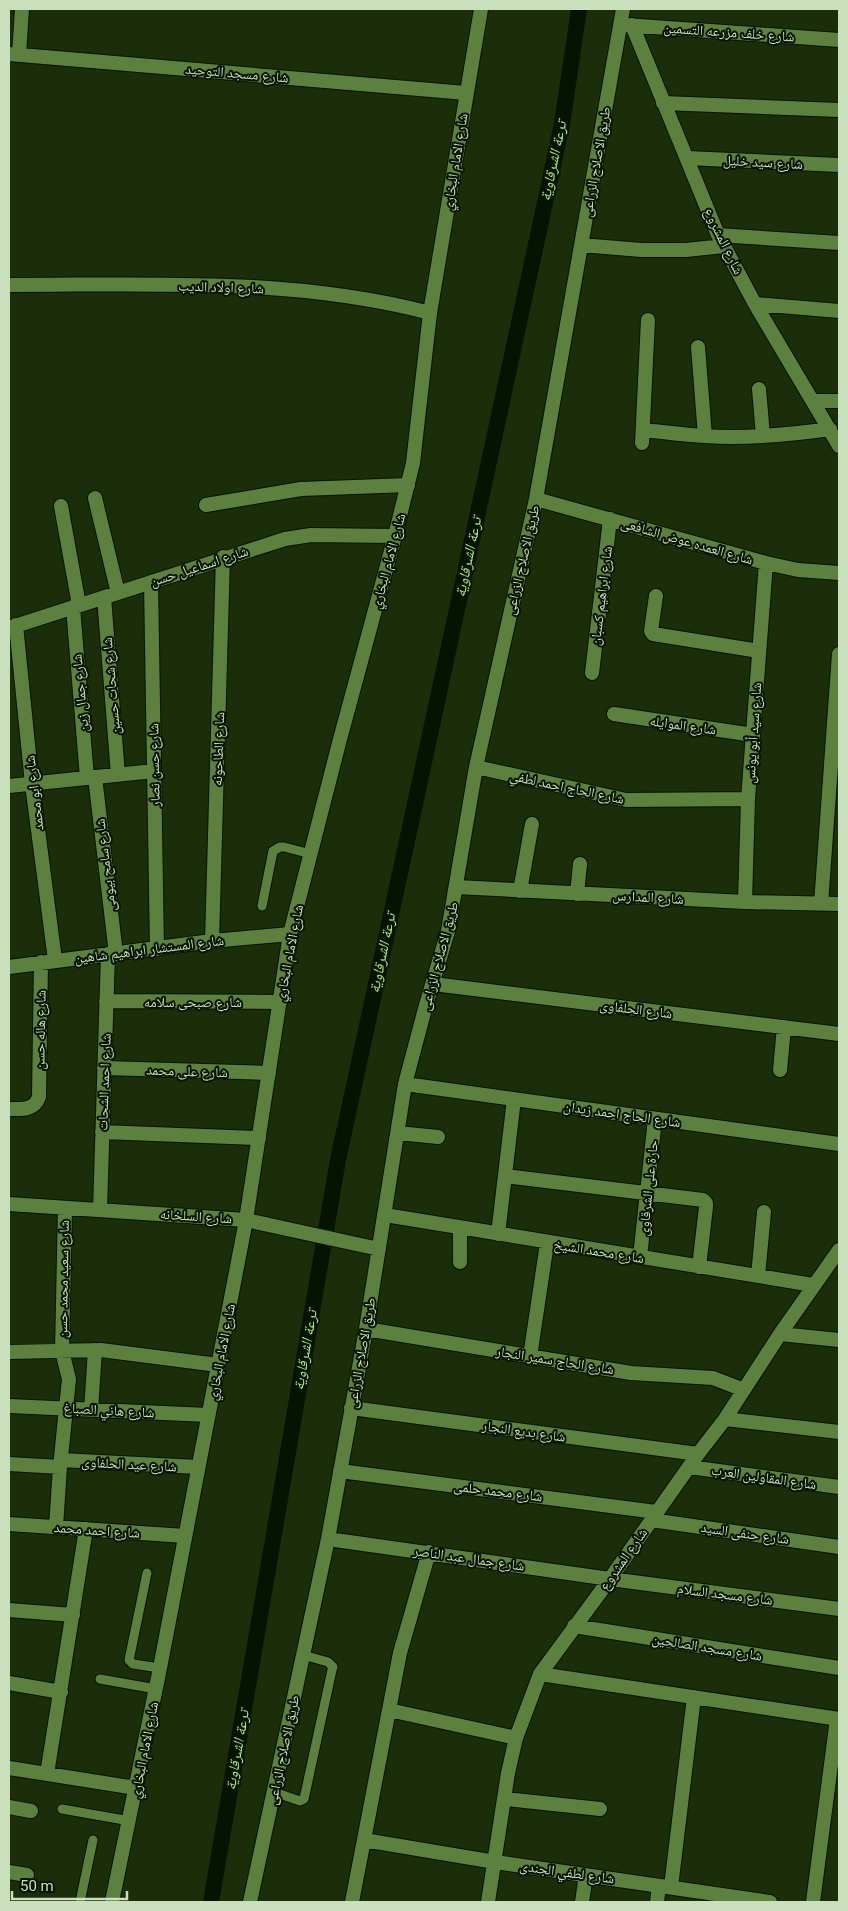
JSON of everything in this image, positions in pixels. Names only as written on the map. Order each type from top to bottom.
[{"type":"street","points":[[14,54],[22,9]]},
{"type":"street","name":"شارع الامام البخاري","points":[[112,1902],[156,1689],[246,1220],[290,934],[413,463],[430,313],[481,9]]},
{"type":"street","name":"طريق الاصلاح الزراعى","points":[[250,1902],[328,1539],[380,1249],[405,1084],[448,931],[476,768],[536,499],[581,246],[626,25],[623,9]]},
{"type":"street","name":"شارع خلف مزرعه التسمين","points":[[626,25],[839,40]]},
{"type":"street","name":"شارع المشروع","points":[[626,25],[663,103],[721,240],[755,304],[839,446]]},
{"type":"street","name":"شارع مسجد التوحيد","points":[[14,54],[466,93]]},
{"type":"street","points":[[663,103],[839,110]]},
{"type":"street","name":"شارع سيد خليل","points":[[687,158],[839,165]]},
{"type":"street","points":[[581,246],[641,250],[686,250],[721,240],[839,243]]},
{"type":"street","name":"شارع اولاد الديب","points":[[9,285],[247,286],[378,300],[430,313]]},
{"type":"street","points":[[755,304],[839,311]]},
{"type":"street","points":[[648,320],[643,436],[764,436],[830,429]]},
{"type":"street","points":[[698,347],[705,436]]},
{"type":"street","points":[[759,389],[764,436]]},
{"type":"street","points":[[813,401],[839,401]]},
{"type":"street","points":[[206,504],[301,489],[408,485]]},
{"type":"street","points":[[95,498],[118,593]]},
{"type":"street","name":"شارع العمده عوض الشافعى","points":[[536,499],[766,563],[798,570],[839,573]]},
{"type":"street","name":"شارع جمال زين","points":[[61,506],[76,606],[91,778]]},
{"type":"street","name":"شارع ابراهيم كسبان","points":[[592,673],[610,519]]},
{"type":"street","name":"شارع اسماعيل حسن","points":[[12,626],[224,557],[298,536],[395,536]]},
{"type":"street","name":"شارع الطاحونه","points":[[212,941],[224,557]]},
{"type":"street","name":"شارع سيد أبو يونس","points":[[745,902],[748,799],[766,563]]},
{"type":"street","name":"شارع حسن نصار","points":[[151,582],[157,949]]},
{"type":"street","points":[[656,596],[651,631],[653,634],[759,651]]},
{"type":"street","name":"شارع شحات حسين","points":[[104,597],[118,775]]},
{"type":"street","name":"شارع ابو محمد","points":[[12,626],[32,784],[48,961]]},
{"type":"street","points":[[821,904],[834,797],[839,654]]},
{"type":"street","name":"شارع الموايله","points":[[614,714],[753,735]]},
{"type":"street","name":"شارع الحاج احمد لطفي","points":[[476,768],[626,800],[748,799]]},
{"type":"street","points":[[9,786],[154,771]]},
{"type":"street","name":"شارع سامح بيومى","points":[[91,778],[112,954]]},
{"type":"street","points":[[520,890],[532,824]]},
{"type":"street","points":[[577,894],[580,864]]},
{"type":"street","name":"شارع المدارس","points":[[457,887],[745,902],[839,904]]},
{"type":"street","name":"شارع المستشار ابراهيم شاهين","points":[[9,967],[212,941],[290,934]]},
{"type":"street","name":"شارع احمد الشحات","points":[[100,1210],[106,1001],[112,954]]},
{"type":"street","name":"شارع هاله حسن","points":[[9,1109],[31,1108],[37,1104],[39,1098],[48,961]]},
{"type":"street","name":"شارع الحلفاوى","points":[[433,984],[839,1034]]},
{"type":"street","name":"شارع صبحى سلامه","points":[[106,1001],[280,1002]]},
{"type":"street","points":[[780,1070],[784,1027]]},
{"type":"street","name":"شارع على محمد","points":[[104,1068],[269,1073]]},
{"type":"street","name":"شارع الحاج احمد زيدان","points":[[405,1084],[839,1144]]},
{"type":"street","points":[[498,1234],[514,1099]]},
{"type":"street","name":"حارة على الشرقاوى","points":[[640,1257],[655,1119]]},
{"type":"street","points":[[102,1132],[259,1138]]},
{"type":"street","points":[[398,1133],[438,1137]]},
{"type":"street","points":[[505,1176],[698,1198],[706,1203],[699,1267]]},
{"type":"street","name":"شارع السلخانه","points":[[9,1204],[246,1220],[380,1249]]},
{"type":"street","name":"شارع سعيد محمد حسن","points":[[56,1527],[60,1463],[70,1379],[62,1351],[65,1208]]},
{"type":"street","points":[[758,1276],[764,1212]]},
{"type":"street","name":"شارع محمد الشيخ","points":[[384,1215],[813,1285]]},
{"type":"street","points":[[460,1228],[460,1262]]},
{"type":"street","points":[[530,1356],[547,1243]]},
{"type":"street","name":"شارع المشروع","points":[[488,1902],[508,1773],[516,1738],[540,1674],[725,1419],[813,1285],[839,1250]]},
{"type":"street","name":"شارع الحاج سمير النجار","points":[[366,1329],[631,1373],[713,1378],[744,1390]]},
{"type":"street","points":[[780,1334],[839,1340]]},
{"type":"street","points":[[91,1410],[95,1350]]},
{"type":"street","points":[[9,1352],[95,1350],[218,1365]]},
{"type":"street","name":"شارع هاني الصباغ","points":[[9,1406],[208,1415]]},
{"type":"street","name":"شارع بديع النجار","points":[[351,1408],[698,1454]]},
{"type":"street","points":[[725,1419],[839,1432]]},
{"type":"street","name":"شارع عيد الحلفاوى","points":[[9,1464],[60,1463],[198,1467]]},
{"type":"street","name":"شارع المقاولين العرب","points":[[689,1467],[839,1487]]},
{"type":"street","name":"شارع محمد حلمى","points":[[340,1471],[654,1516]]},
{"type":"street","name":"شارع حنفى السيد","points":[[654,1516],[839,1547]]},
{"type":"street","name":"شارع احمد محمد","points":[[9,1524],[185,1536]]},
{"type":"street","points":[[47,1774],[86,1529]]},
{"type":"street","name":"شارع جمال عبد الناصر","points":[[328,1539],[610,1579]]},
{"type":"street","points":[[352,1902],[400,1652],[429,1552]]},
{"type":"street","name":"شارع مسجد السلام","points":[[610,1579],[839,1609]]},
{"type":"street","points":[[9,1610],[73,1615]]},
{"type":"street","name":"شارع مسجد الصالحين","points":[[574,1626],[839,1668]]},
{"type":"street","points":[[540,1674],[838,1719],[813,1902]]},
{"type":"street","points":[[9,1683],[61,1692]]},
{"type":"street","points":[[657,1902],[665,1886],[694,1697]]},
{"type":"street","points":[[389,1710],[516,1738]]},
{"type":"street","points":[[9,1768],[136,1788]]},
{"type":"street","points":[[505,1799],[600,1809]]},
{"type":"street","points":[[9,1807],[31,1811]]},
{"type":"street","name":"شارع لطفي الجندى","points":[[364,1840],[495,1862],[762,1902]]},
{"type":"street","points":[[9,1872],[27,1875]]},
{"type":"street","points":[[582,1902],[586,1875]]},
{"type":"lane","points":[[262,906],[273,851],[284,847],[311,854]]},
{"type":"lane","points":[[147,1573],[129,1660],[133,1664],[160,1668]]},
{"type":"lane","points":[[274,1792],[300,1801],[304,1799],[333,1667],[328,1662],[303,1654]]},
{"type":"lane","points":[[100,1679],[156,1689]]},
{"type":"lane","points":[[62,1809],[130,1821]]},
{"type":"lane","points":[[80,1902],[93,1840]]},
{"type":"waterway","name":"ترعة الشرقاوية","points":[[211,1902],[338,1160],[562,124],[579,9]]}]
